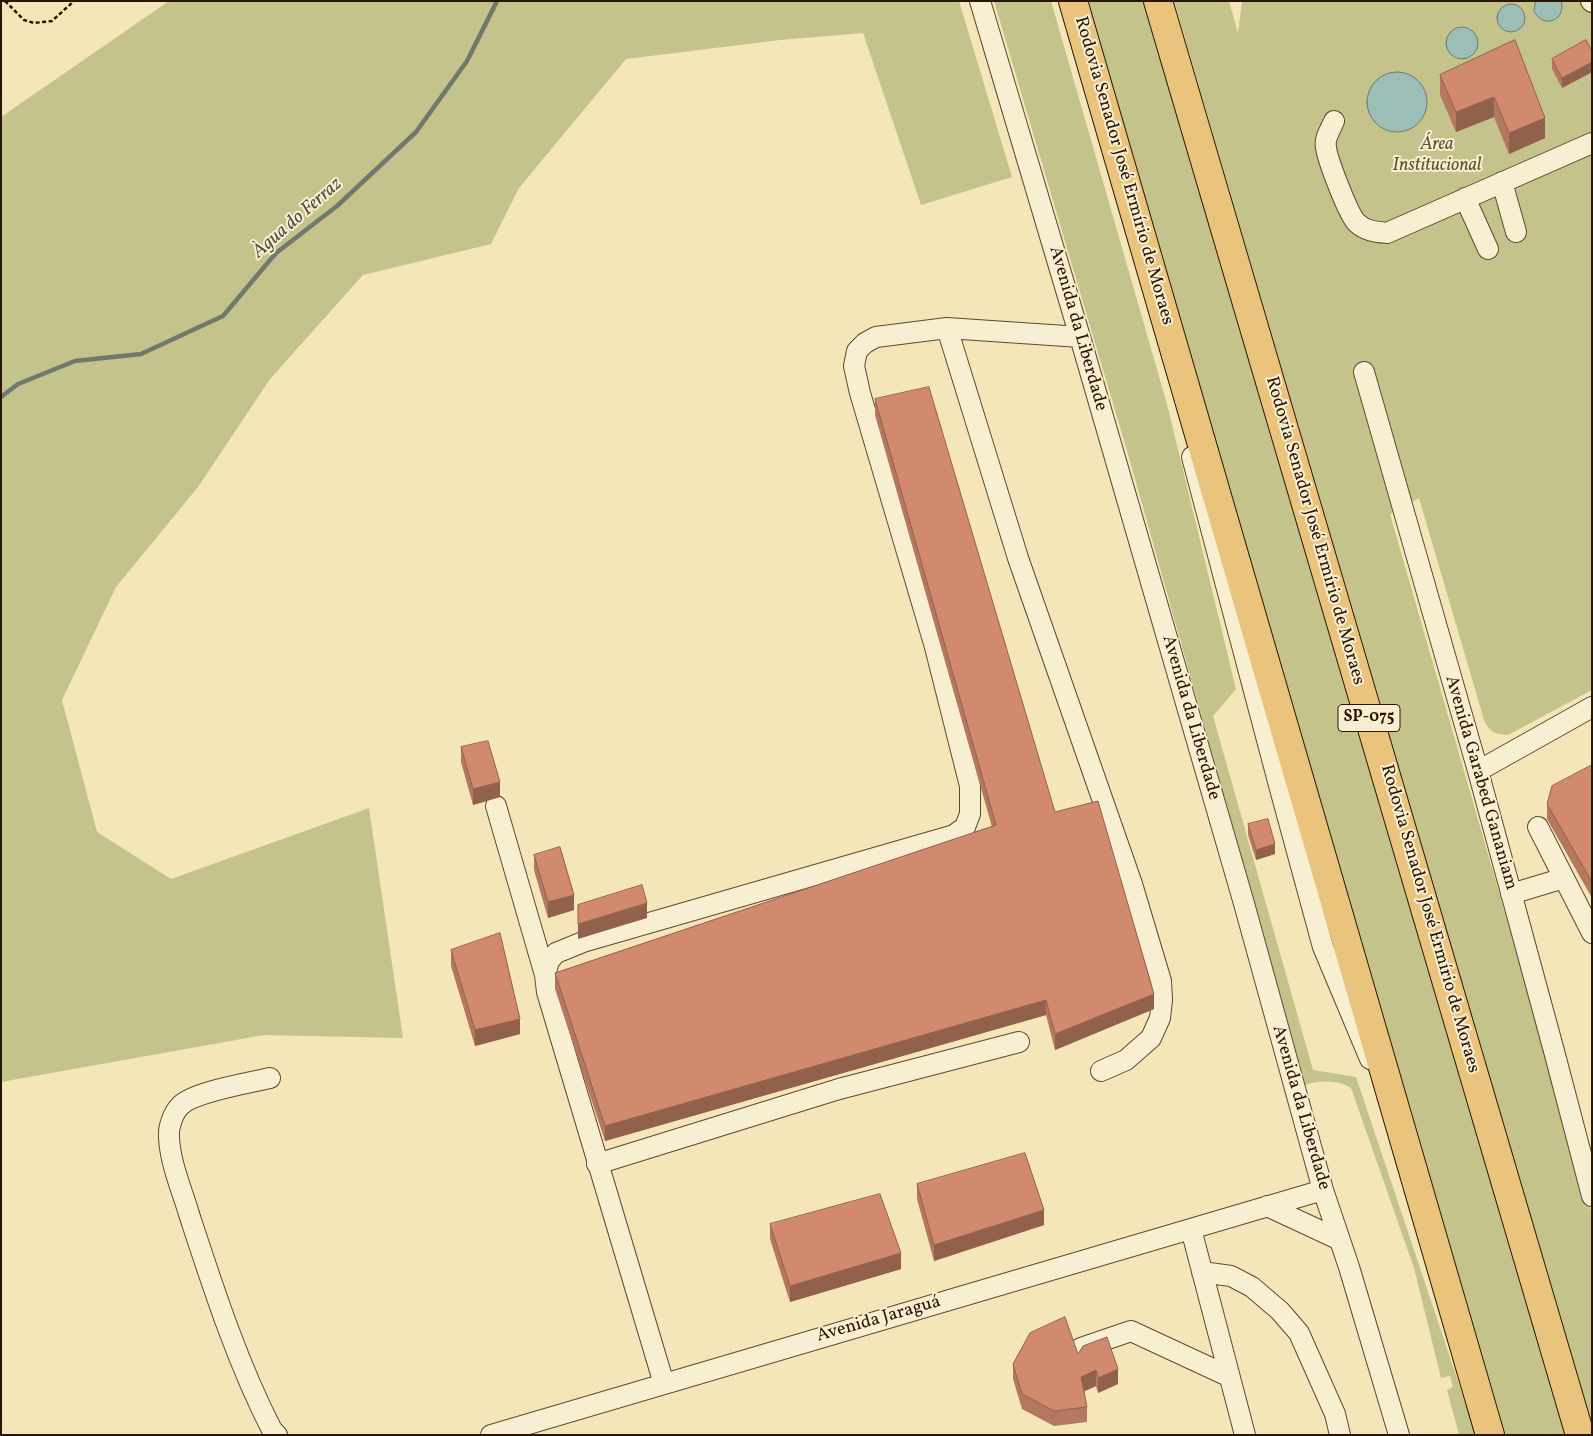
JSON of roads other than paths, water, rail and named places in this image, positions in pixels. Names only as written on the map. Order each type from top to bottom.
[{"type":"highway","name":"Rodovia Senador José Ermírio de Moraes","points":[[1074,1],[1490,1435]]},
{"type":"highway","name":"Rodovia Senador José Ermírio de Moraes","points":[[1158,1],[1580,1435]]},
{"type":"street","name":"Avenida da Liberdade","points":[[980,1],[1080,336],[1243,900],[1323,1190],[1399,1435]]},
{"type":"street","points":[[1334,121],[1325,146],[1344,199],[1356,223],[1372,231],[1387,233],[1592,143]]},
{"type":"street","points":[[1502,182],[1516,232]]},
{"type":"street","points":[[1465,198],[1488,249]]},
{"type":"street","points":[[947,328],[1018,558],[1128,875],[1161,981],[1162,1000],[1160,1018],[1151,1038],[1126,1060],[1101,1071]]},
{"type":"street","points":[[545,975],[549,961],[556,953],[583,942],[954,835],[965,827],[970,814],[970,786],[935,647],[860,393],[854,366],[857,351],[865,343],[876,337],[947,328],[1080,336]]},
{"type":"street","name":"Avenida Garabed Gananiam","points":[[1364,372],[1478,771],[1592,1196]]},
{"type":"street","points":[[1478,771],[1592,707]]},
{"type":"street","points":[[496,806],[545,975],[547,992],[664,1384]]},
{"type":"street","points":[[1538,827],[1592,933]]},
{"type":"street","points":[[1511,894],[1564,878]]},
{"type":"street","points":[[597,1164],[839,1089],[1019,1042]]},
{"type":"street","points":[[270,1078],[196,1096],[180,1106],[171,1121],[168,1137],[173,1163],[204,1260],[252,1391],[272,1430],[277,1435]]},
{"type":"street","name":"Avenida Jaraguá","points":[[491,1435],[1323,1190]]},
{"type":"street","points":[[1267,1206],[1340,1240]]},
{"type":"street","points":[[1190,1229],[1245,1435]]},
{"type":"street","points":[[1202,1272],[1231,1276],[1252,1287],[1280,1311],[1299,1333],[1334,1414],[1340,1435]]},
{"type":"street","points":[[1081,1348],[1131,1331],[1228,1376]]},
{"type":"water","points":[[1536,1],[1561,1],[1561,13],[1553,20],[1543,20],[1534,11]]},
{"type":"water","points":[[1511,4],[1521,8],[1525,18],[1521,28],[1511,32],[1501,28],[1497,18],[1501,8]]},
{"type":"water","points":[[1462,27],[1468,28],[1473,32],[1477,37],[1477,49],[1473,54],[1468,58],[1462,59],[1456,58],[1451,54],[1447,49],[1446,43],[1447,37],[1451,32],[1456,28]]},
{"type":"water","points":[[1397,72],[1413,77],[1418,81],[1422,86],[1427,102],[1422,118],[1418,123],[1413,127],[1397,132],[1381,127],[1376,123],[1372,118],[1367,102],[1372,86],[1376,81],[1381,77]]},
{"type":"waterway","name":"Àgua do Ferraz","points":[[1,397],[18,384],[75,361],[141,354],[223,316],[276,253],[337,206],[416,132],[467,61],[497,1]]},
{"type":"park label","name":"Área Institucional","points":[[1437,156]]}]
